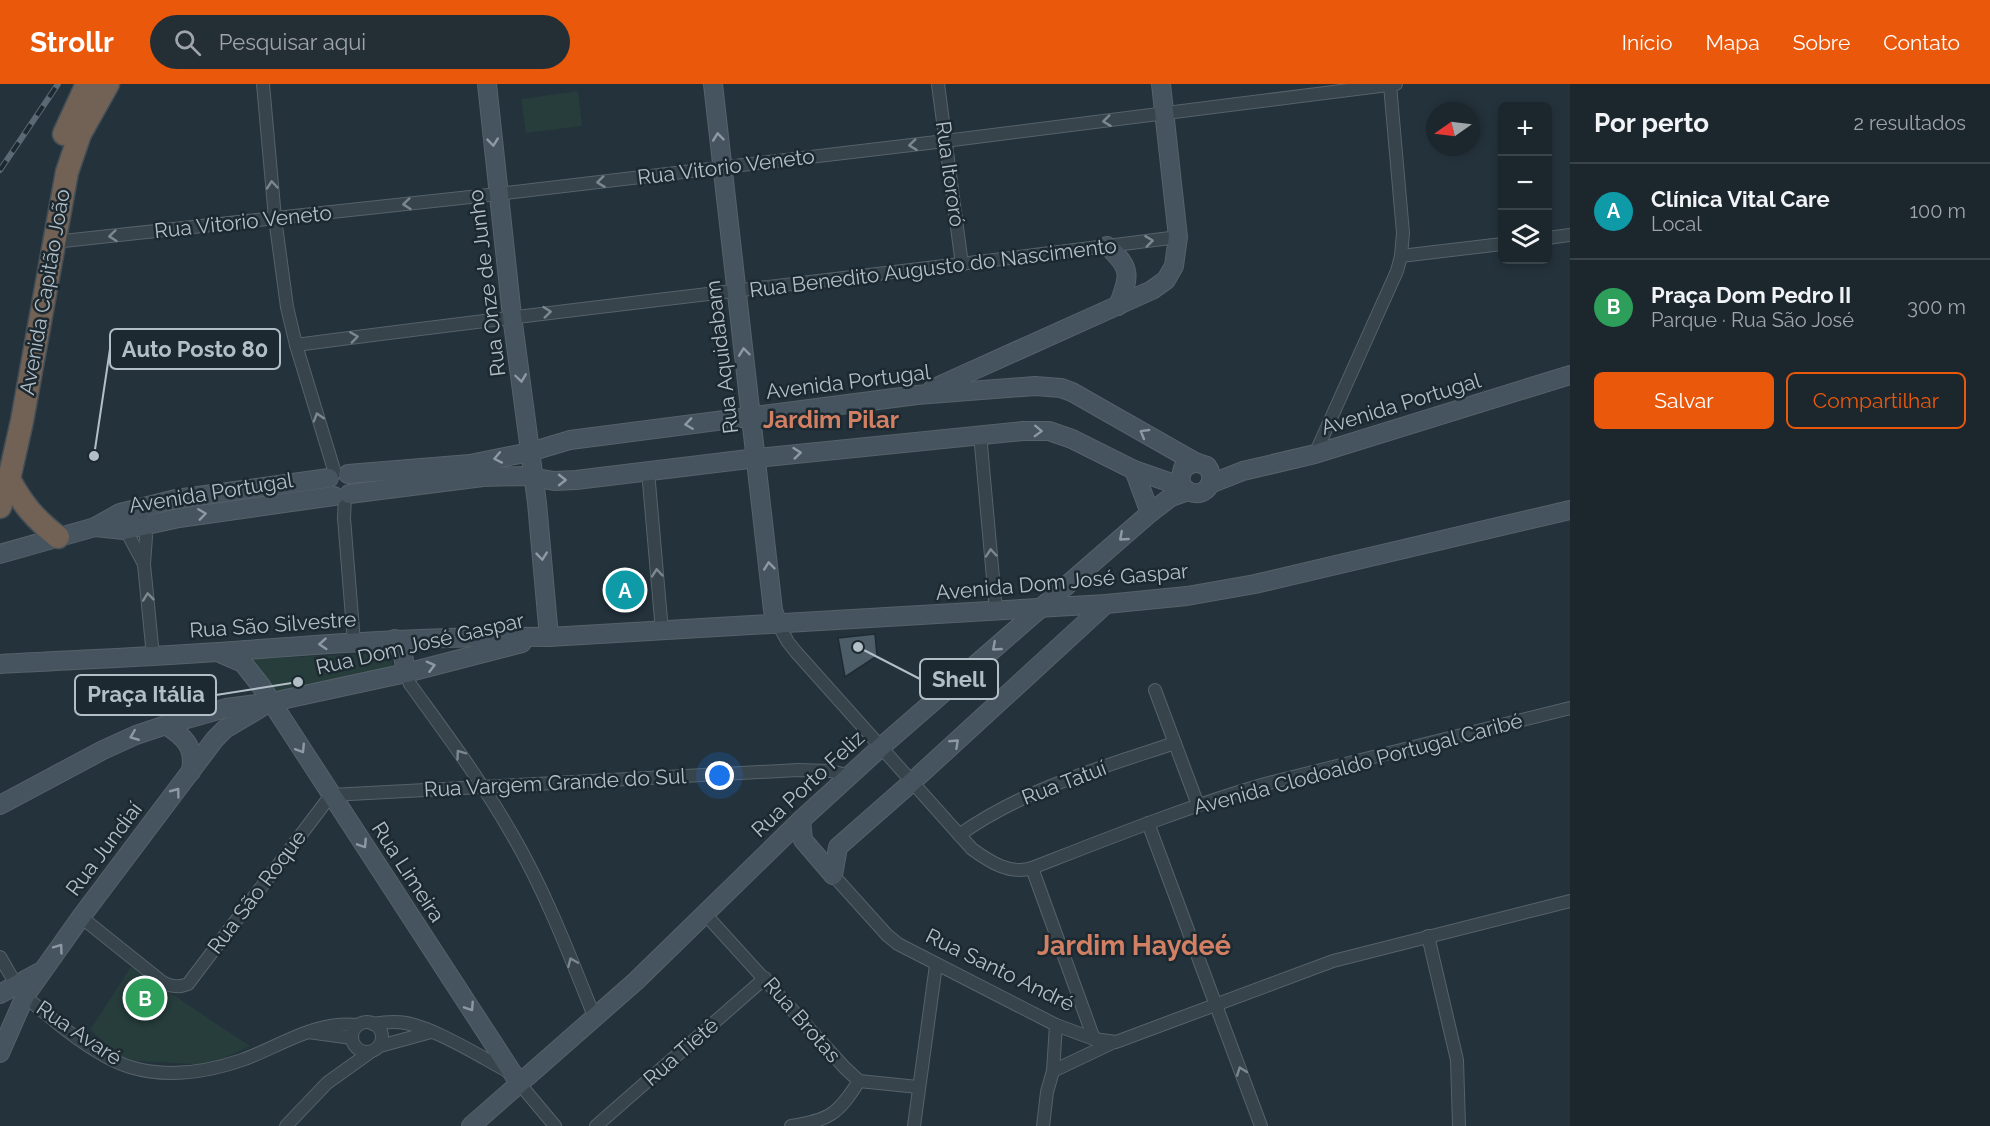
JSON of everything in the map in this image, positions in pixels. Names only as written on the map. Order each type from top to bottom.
[{"type":"highway","name":"Avenida Capitão João","points":[[0,507],[46,202],[56,157],[65,131],[87,84]]},
{"type":"highway","name":"Avenida Capitão João","points":[[5,471],[22,421],[67,172],[87,118],[108,84]]},
{"type":"highway","points":[[5,471],[25,507],[58,537]]},
{"type":"street","points":[[262,84],[275,218],[288,307],[296,345],[340,487],[354,642]]},
{"type":"street","name":"Rua Onze de Junho","points":[[487,84],[512,316],[531,452],[549,637]]},
{"type":"street","name":"Rua Aquidabam","points":[[713,84],[773,610],[777,624]]},
{"type":"street","name":"Rua Itororó","points":[[938,84],[962,265]]},
{"type":"street","points":[[916,395],[987,366],[1118,306],[1152,290],[1166,280],[1174,266],[1178,237],[1161,84]]},
{"type":"street","name":"Rua Vitorio Veneto","points":[[54,242],[722,168],[1396,84]]},
{"type":"street","points":[[1315,454],[1397,271],[1401,256],[1403,233],[1390,85]]},
{"type":"street","points":[[1552,238],[1570,236]]},
{"type":"street","name":"Rua Benedito Augusto do Nascimento","points":[[296,345],[512,316],[737,292],[1178,237]]},
{"type":"street","points":[[1401,256],[1498,245]]},
{"type":"street","points":[[1107,246],[1121,258],[1127,275],[1126,287],[1118,306]]},
{"type":"street","points":[[981,390],[981,382],[987,366]]},
{"type":"street","name":"Avenida Portugal","points":[[1210,484],[1243,471],[1315,454],[1570,375]]},
{"type":"street","name":"Avenida Portugal","points":[[340,487],[531,452],[570,440],[916,395],[1035,386],[1061,388],[1072,392],[1201,464],[1243,471]]},
{"type":"street","name":"Avenida Portugal","points":[[0,554],[95,527],[142,517],[176,499],[483,477],[570,480],[1023,430],[1049,431],[1072,438],[1134,470],[1185,489]]},
{"type":"street","points":[[980,434],[996,611]]},
{"type":"street","points":[[1201,464],[1212,478],[1210,484],[1201,493],[1185,489],[1180,480],[1183,468],[1201,464]]},
{"type":"street","points":[[1134,470],[1150,513]]},
{"type":"street","points":[[648,471],[662,631]]},
{"type":"street","name":"Rua Porto Feliz","points":[[471,1126],[516,1078],[636,981],[801,820],[881,747],[1150,513],[1185,489]]},
{"type":"street","name":"Avenida Dom José Gaspar","points":[[549,637],[1041,609],[1187,596],[1244,586],[1570,510]]},
{"type":"street","points":[[142,517],[146,537],[144,564],[153,656]]},
{"type":"street","points":[[122,522],[144,564]]},
{"type":"street","points":[[832,875],[838,847],[1106,604]]},
{"type":"street","points":[[777,624],[792,647],[972,849],[985,859],[1000,866],[1014,870],[1032,868],[1094,1039]]},
{"type":"street","name":"Rua São Silvestre","points":[[0,664],[217,652],[248,656],[395,639],[481,636],[549,637]]},
{"type":"street","name":"Rua Dom José Gaspar","points":[[0,805],[103,750],[166,725],[226,708],[272,702],[406,673],[549,637]]},
{"type":"street","points":[[395,639],[403,655],[410,684],[484,787],[534,877],[594,1016]]},
{"type":"street","name":"Rua Limeira","points":[[248,656],[272,702],[331,795],[516,1078],[555,1126]]},
{"type":"street","points":[[1155,690],[1198,805]]},
{"type":"street","name":"Rua Jundiaí","points":[[1,1051],[21,990],[42,971],[215,739],[225,729],[272,702]]},
{"type":"street","name":"Avenida Clodoaldo Portugal Caribé","points":[[1032,868],[1148,823],[1265,784],[1570,708]]},
{"type":"street","points":[[166,725],[186,741],[193,762],[191,772]]},
{"type":"street","name":"Rua Tatuí","points":[[959,835],[995,811],[1021,798],[1062,781],[1175,744]]},
{"type":"street","name":"Rua Vargem Grande do Sul","points":[[331,795],[798,770],[831,771],[850,776]]},
{"type":"street","name":"Rua São Roque","points":[[81,916],[161,981],[171,986],[188,984],[331,795]]},
{"type":"street","points":[[801,820],[806,844]]},
{"type":"street","points":[[1148,823],[1217,1002],[1261,1126]]},
{"type":"street","points":[[776,844],[838,847]]},
{"type":"street","name":"Rua Santo André","points":[[806,844],[887,935],[898,944],[1056,1025],[1094,1039],[1116,1042],[1217,1002],[1334,960],[1570,901]]},
{"type":"street","name":"Rua Brotas","points":[[705,914],[859,1081],[918,1087]]},
{"type":"street","points":[[1428,936],[1457,1060],[1459,1126]]},
{"type":"street","name":"Rua Avaré","points":[[0,957],[21,990],[66,1030],[105,1055],[130,1067],[151,1071],[190,1071],[222,1066],[331,1024],[358,1025]]},
{"type":"street","points":[[914,1126],[936,965]]},
{"type":"street","name":"Rua Tietê","points":[[596,1126],[765,978]]},
{"type":"street","points":[[0,994],[21,990]]},
{"type":"street","points":[[0,1005],[21,990]]},
{"type":"street","points":[[286,1126],[308,1101],[345,1070],[375,1049],[382,1036],[378,1026],[373,1023]]},
{"type":"street","points":[[345,1070],[352,1033],[358,1025],[406,1023],[431,1032],[516,1078]]},
{"type":"street","points":[[1043,1126],[1047,1092],[1053,1071],[1056,1025]]},
{"type":"street","name":"Rua Jundiaí","points":[[0,1026],[1,1051]]},
{"type":"street","points":[[307,1032],[352,1041],[360,1051],[375,1049],[431,1032]]},
{"type":"street","points":[[1053,1071],[1116,1042]]},
{"type":"street","points":[[791,1126],[825,1118],[838,1110],[859,1081]]},
{"type":"green space","points":[[578,91],[582,126],[526,133],[521,99]]},
{"type":"green space","points":[[387,653],[395,668],[272,695],[246,659]]},
{"type":"green space","points":[[131,967],[250,1046],[209,1065],[124,1060],[90,1030]]},
{"type":"building","points":[[638,581],[639,597],[613,600],[610,582]]},
{"type":"building","points":[[875,634],[877,656],[845,677],[838,638]]},
{"type":"railway","points":[[0,170],[58,84]]},
{"type":"place","name":"Auto Posto 80","points":[[94,456]]},
{"type":"place","name":"Clínica Vital Care","points":[[625,590]]},
{"type":"place","name":"Shell","points":[[858,647]]},
{"type":"place","name":"Praça Itália","points":[[298,682]]},
{"type":"place","name":"Praça Dom Pedro II","points":[[145,998]]},
{"type":"district","name":"Jardim Pilar","points":[[831,420]]},
{"type":"district","name":"Jardim Haydeé","points":[[1134,946]]}]
